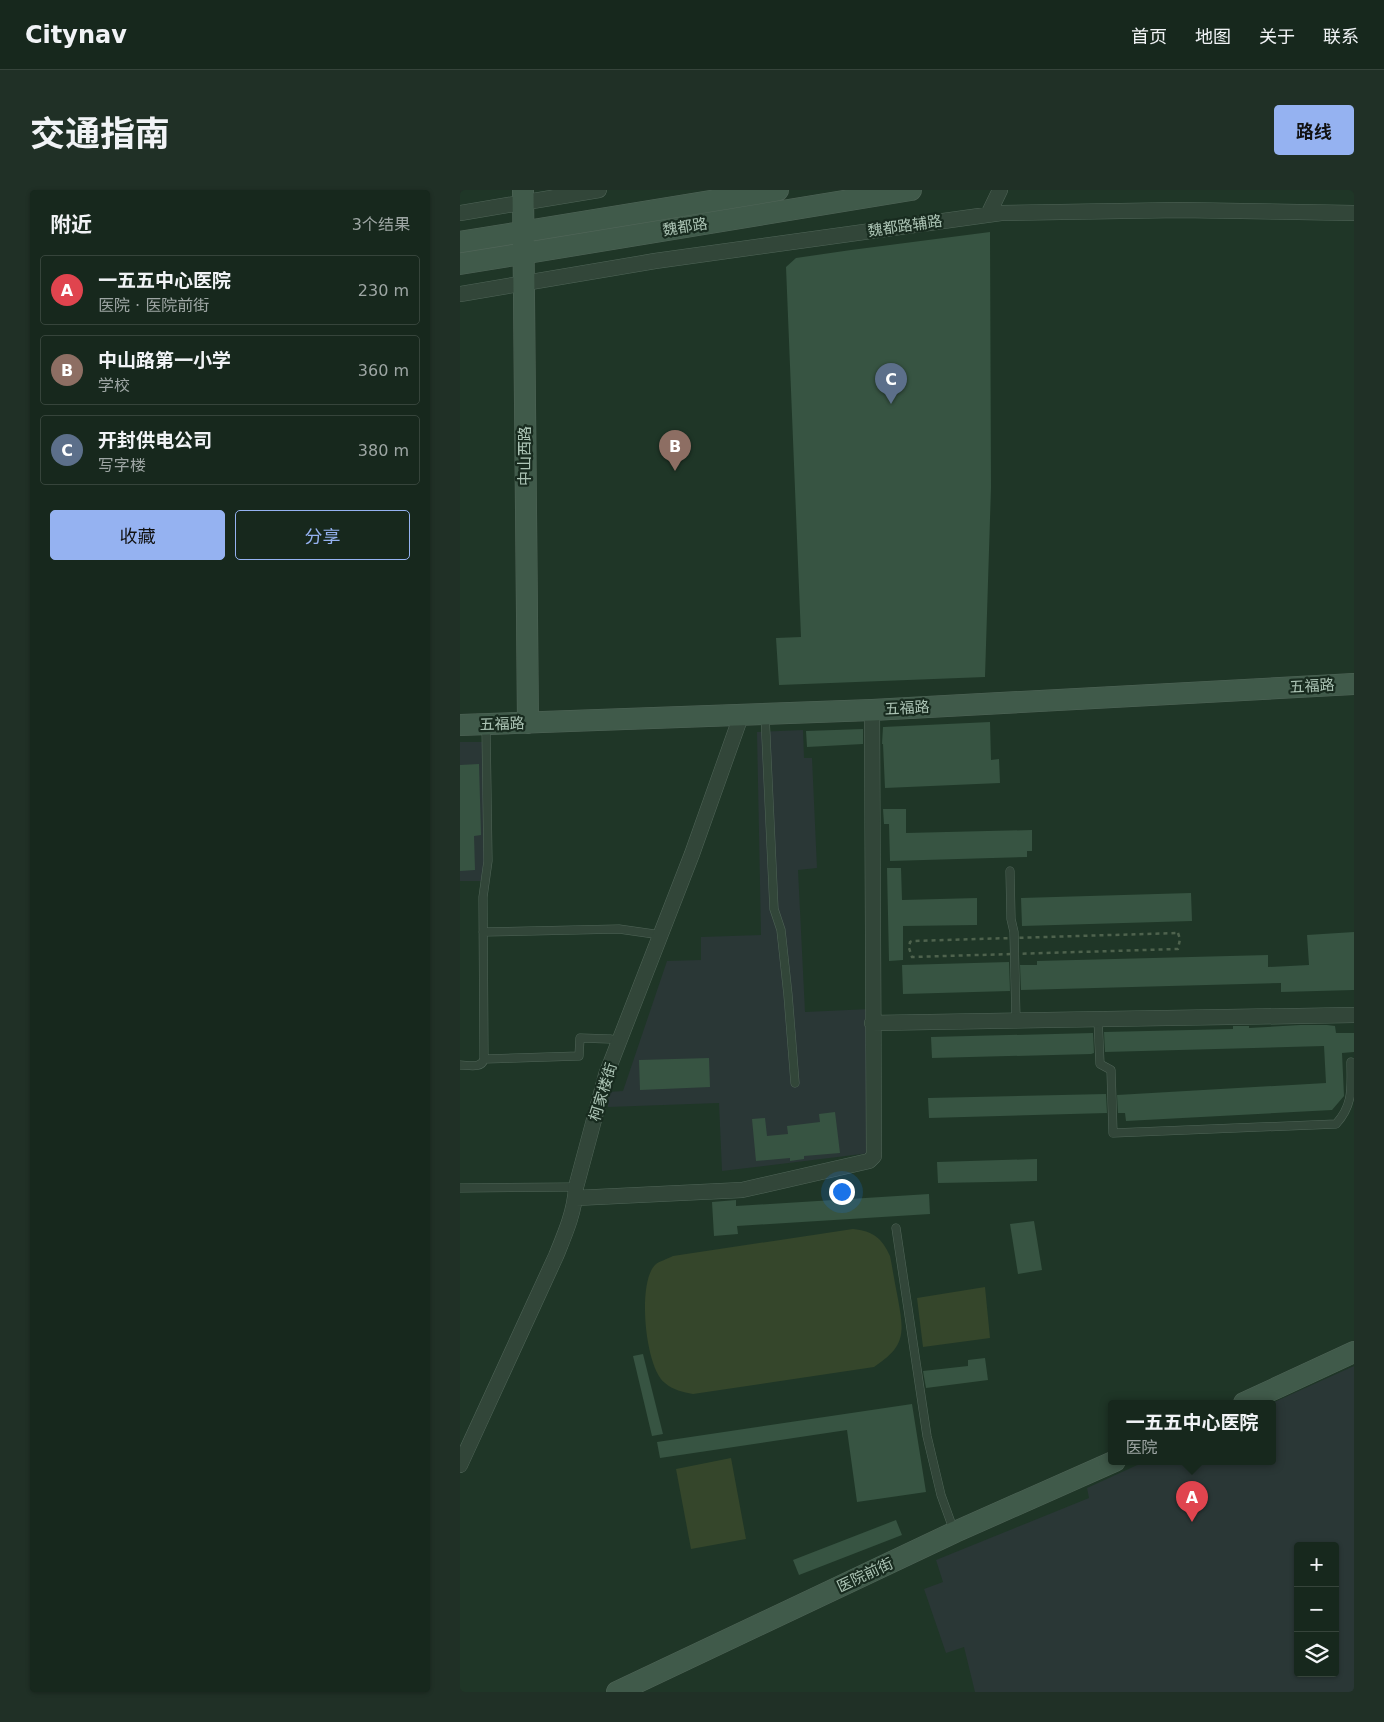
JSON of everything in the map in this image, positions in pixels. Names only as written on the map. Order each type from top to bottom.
[{"type":"street","points":[[460,213],[523,196],[599,190]]},
{"type":"street","name":"魏都路","points":[[460,242],[778,190]]},
{"type":"street","name":"魏都路","points":[[460,264],[910,190]]},
{"type":"street","points":[[988,215],[1000,190]]},
{"type":"street","name":"中山西路","points":[[523,196],[528,723]]},
{"type":"street","name":"魏都路辅路","points":[[460,294],[655,261],[1001,213],[1180,210],[1354,213]]},
{"type":"street","name":"五福路","points":[[460,725],[764,715],[1354,684]]},
{"type":"street","points":[[576,1192],[742,1190],[869,1161],[874,1156],[872,710]]},
{"type":"street","name":"柯家楼街","points":[[460,1465],[556,1256],[569,1223],[606,1076],[692,854],[741,716]]},
{"type":"street","points":[[872,1023],[1354,1015]]},
{"type":"street","points":[[1250,1400],[1354,1352]]},
{"type":"street","name":"医院前街","points":[[617,1692],[955,1532],[1108,1464]]},
{"type":"lane","points":[[764,715],[774,909],[781,930],[795,1083]]},
{"type":"lane","points":[[460,1065],[480,1065],[484,1059],[483,897],[488,861],[486,725]]},
{"type":"lane","points":[[1010,871],[1011,919],[1015,954],[1016,1020]]},
{"type":"lane","points":[[483,932],[619,929],[661,934]]},
{"type":"lane","points":[[1098,1019],[1100,1064],[1111,1070],[1113,1133],[1336,1124],[1344,1115],[1350,1102],[1350,1062]]},
{"type":"lane","points":[[484,1059],[579,1056],[580,1038],[620,1041]]},
{"type":"lane","points":[[460,1188],[576,1192]]},
{"type":"lane","points":[[896,1228],[927,1436],[941,1494],[955,1532]]},
{"type":"path","points":[[1178,933],[1180,939],[1178,949],[912,957],[909,948],[912,941],[1014,938],[1178,933]]},
{"type":"shaded area","points":[[803,730],[804,758],[812,758],[817,868],[798,870],[805,1012],[870,1009],[870,1153],[722,1171],[719,1103],[608,1107],[608,1092],[623,1091],[667,961],[701,960],[701,937],[761,935],[757,732]]},
{"type":"shaded area","points":[[460,742],[483,742],[485,860],[482,881],[460,881]]},
{"type":"shaded area","points":[[1354,1366],[1354,1692],[975,1692],[964,1647],[946,1653],[924,1589],[943,1582],[936,1560],[1089,1498],[1087,1488],[1137,1465],[1276,1465],[1276,1401]]},
{"type":"green space","points":[[853,1229],[876,1236],[884,1244],[890,1256],[900,1311],[901,1330],[897,1345],[884,1359],[874,1367],[693,1394],[671,1387],[665,1383],[652,1361],[646,1325],[646,1289],[649,1275],[655,1265],[673,1256]]},
{"type":"green space","points":[[985,1287],[990,1338],[923,1347],[917,1298]]},
{"type":"green space","points":[[731,1458],[746,1539],[691,1549],[676,1469]]},
{"type":"building","points":[[990,232],[991,487],[985,677],[779,685],[776,638],[801,637],[786,267],[796,258]]},
{"type":"building","points":[[990,722],[991,760],[999,759],[1000,783],[885,788],[882,744],[883,727]]},
{"type":"building","points":[[863,729],[863,744],[807,747],[806,731]]},
{"type":"building","points":[[479,764],[481,835],[474,836],[475,870],[460,871],[460,765]]},
{"type":"building","points":[[883,809],[906,809],[906,833],[1032,830],[1032,851],[1027,851],[1027,857],[890,861],[889,824],[884,824]]},
{"type":"building","points":[[887,868],[901,868],[902,900],[977,898],[977,925],[903,926],[903,960],[889,961]]},
{"type":"building","points":[[1191,893],[1192,921],[1022,926],[1021,898]]},
{"type":"building","points":[[1354,932],[1354,990],[1281,992],[1281,983],[1021,990],[1020,965],[1037,965],[1037,961],[1268,955],[1268,967],[1309,965],[1307,935]]},
{"type":"building","points":[[1009,962],[1010,991],[903,994],[902,965]]},
{"type":"building","points":[[1300,1025],[1335,1026],[1336,1033],[1354,1033],[1354,1052],[1342,1053],[1344,1096],[1332,1110],[1126,1121],[1125,1113],[1118,1113],[1117,1095],[1326,1083],[1324,1046],[1105,1052],[1104,1032],[1233,1029],[1233,1026],[1249,1026],[1249,1028]]},
{"type":"building","points":[[1093,1033],[1094,1053],[1091,1054],[932,1058],[931,1037]]},
{"type":"building","points":[[709,1058],[710,1087],[640,1090],[639,1060]]},
{"type":"building","points":[[1106,1094],[1107,1113],[929,1118],[928,1098]]},
{"type":"building","points":[[835,1112],[840,1153],[804,1156],[804,1159],[790,1161],[790,1158],[756,1161],[752,1119],[765,1118],[767,1136],[788,1134],[787,1126],[820,1122],[819,1114]]},
{"type":"building","points":[[1037,1159],[1037,1181],[938,1183],[937,1162]]},
{"type":"building","points":[[929,1194],[930,1214],[737,1226],[738,1234],[714,1236],[712,1202],[736,1200],[736,1206]]},
{"type":"building","points":[[1034,1221],[1042,1270],[1018,1274],[1010,1224]]},
{"type":"building","points":[[643,1354],[663,1434],[652,1436],[633,1356]]},
{"type":"building","points":[[985,1358],[988,1380],[926,1388],[923,1371],[968,1366],[968,1360]]},
{"type":"building","points":[[912,1404],[926,1492],[857,1502],[847,1430],[660,1458],[657,1442]]},
{"type":"building","points":[[896,1520],[902,1535],[799,1575],[793,1560]]},
{"type":"place","name":"开封供电公司","points":[[891,404]]},
{"type":"place","name":"中山路第一小学","points":[[675,471]]},
{"type":"place","name":"一五五中心医院","points":[[1192,1522]]}]
